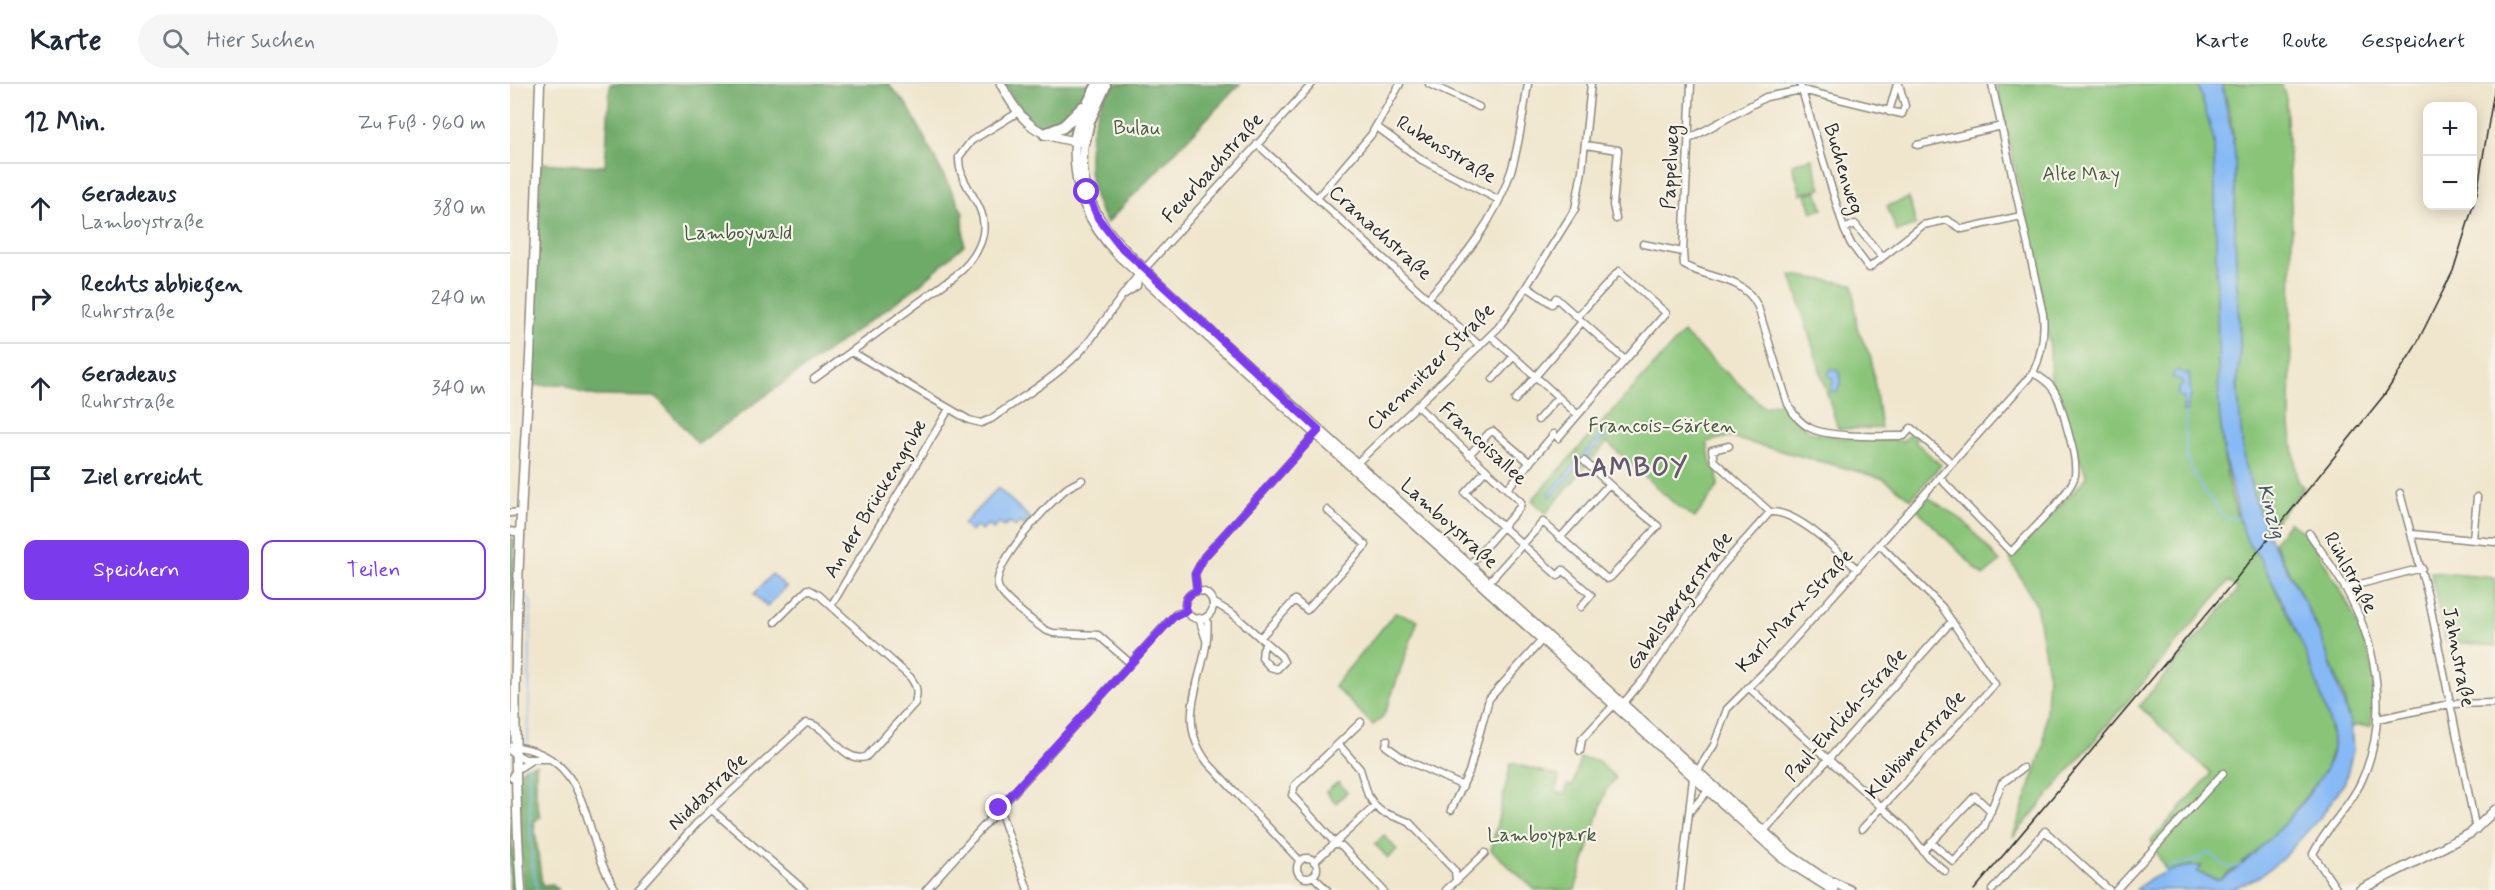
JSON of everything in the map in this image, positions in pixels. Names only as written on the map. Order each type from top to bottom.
[{"type":"highway","points":[[1079,141],[1080,120],[1098,84]]},
{"type":"highway","points":[[1079,141],[1106,84]]},
{"type":"highway","points":[[1045,134],[1063,127],[1088,103]]},
{"type":"main road","points":[[520,890],[513,825],[511,749],[515,532],[520,512],[527,408],[540,84]]},
{"type":"main road","points":[[1001,84],[1017,113],[1034,129],[1045,134],[1079,141]]},
{"type":"main road","name":"Lamboystraße","points":[[1079,141],[1083,173],[1093,208],[1112,237],[1142,272],[1618,707]]},
{"type":"main road","name":"Lamboystraße","points":[[1486,585],[1542,640],[1798,862],[1822,877],[1850,890]]},
{"type":"main road","name":"Lamboystraße","points":[[1695,774],[1708,790],[1785,860],[1833,890]]},
{"type":"main road","points":[[2360,890],[2476,830],[2495,810]]},
{"type":"street","name":"Feuerbachstraße","points":[[949,409],[974,423],[991,419],[1074,359],[1125,294],[1131,281],[1142,272],[1312,84]]},
{"type":"street","points":[[1317,198],[1377,127],[1400,84]]},
{"type":"street","points":[[1429,84],[1479,107]]},
{"type":"street","points":[[1428,298],[1470,248],[1499,200],[1515,158],[1528,84]]},
{"type":"street","name":"Chemnitzer Straße","points":[[1355,466],[1491,336],[1527,287],[1575,209],[1591,84]]},
{"type":"street","name":"Pappelweg","points":[[1683,255],[1691,84]]},
{"type":"street","points":[[1689,139],[1762,99],[1801,87],[1903,114],[1905,106],[1898,84]]},
{"type":"street","points":[[1889,112],[1898,84]]},
{"type":"street","points":[[1939,477],[2011,552],[2065,493],[2075,477],[2074,457],[2054,388],[2046,380],[2033,373],[2041,352],[2044,328],[1992,84]]},
{"type":"street","name":"Buchenweg","points":[[1801,87],[1844,229],[1851,244],[1869,268],[1882,257],[1855,224],[1844,229]]},
{"type":"street","points":[[814,379],[955,276],[974,257],[981,241],[983,217],[961,176],[959,157],[971,141],[1017,113]]},
{"type":"street","points":[[1917,145],[2002,126]]},
{"type":"street","name":"Rubensstraße","points":[[1377,127],[1426,161],[1499,200]]},
{"type":"street","name":"Cranachstraße","points":[[1257,144],[1480,346]]},
{"type":"street","points":[[1585,145],[1618,150],[1613,205],[1616,219]]},
{"type":"street","points":[[1882,257],[1928,224],[1947,220],[1962,229],[2021,216]]},
{"type":"street","points":[[1644,244],[1683,255],[1684,265],[1741,286],[1754,299],[1788,404],[1795,416],[1805,425],[1823,432],[1904,436],[1911,428],[1952,463]]},
{"type":"street","points":[[1507,489],[1530,462],[1578,415],[1666,313],[1617,271],[1577,317]]},
{"type":"street","points":[[1527,287],[1552,303],[1556,298],[1625,360]]},
{"type":"street","points":[[1515,400],[1582,322]]},
{"type":"street","points":[[1491,336],[1578,415]]},
{"type":"street","points":[[852,352],[949,409]]},
{"type":"street","points":[[1493,379],[1513,357]]},
{"type":"street","name":"Karl-Marx-Straße","points":[[1695,774],[1712,749],[1728,709],[1772,664],[2033,373]]},
{"type":"street","points":[[1538,420],[1558,397]]},
{"type":"street","name":"Francoisallee","points":[[1417,406],[1521,502],[1520,507],[1503,527]]},
{"type":"street","name":"An der Brückengrube","points":[[831,606],[949,409]]},
{"type":"street","points":[[1469,455],[1489,433],[1494,431],[1530,462]]},
{"type":"street","points":[[1197,591],[1195,574],[1204,557],[1317,432]]},
{"type":"street","points":[[1729,446],[1712,450],[1714,461],[1770,512],[1786,516],[1815,532],[1856,568]]},
{"type":"street","points":[[1486,585],[1543,522],[1607,579],[1658,525],[1584,462]]},
{"type":"street","points":[[1486,470],[1465,493],[1558,576],[1563,570],[1591,595],[1581,607]]},
{"type":"street","points":[[1082,480],[1067,488],[1021,539],[999,569],[998,585],[1004,595],[1045,630],[1098,635],[1130,663]]},
{"type":"street","points":[[1560,538],[1609,484]]},
{"type":"street","name":"Jahnstraße","points":[[2400,493],[2422,568],[2476,830]]},
{"type":"street","points":[[2473,539],[2477,497]]},
{"type":"street","points":[[1260,638],[1295,600],[1307,610],[1366,545],[1327,510]]},
{"type":"street","points":[[510,513],[520,512]]},
{"type":"street","name":"Gabelsbergerstraße","points":[[1618,707],[1649,673],[1721,567],[1770,512]]},
{"type":"street","points":[[1474,560],[1503,527]]},
{"type":"street","name":"Rühlstraße","points":[[2309,533],[2345,588],[2363,630],[2378,686],[2377,719],[2372,750],[2362,781],[2349,805],[2313,854],[2337,890]]},
{"type":"street","points":[[2412,534],[2495,542]]},
{"type":"street","points":[[1879,544],[1930,594],[1952,621]]},
{"type":"street","points":[[2345,588],[2422,568]]},
{"type":"street","name":"An der Brückengrube","points":[[775,622],[808,589],[819,595],[916,684],[917,696],[912,707],[866,758],[860,759],[850,755],[818,726],[806,723]]},
{"type":"street","points":[[1187,611],[1186,600],[1190,594],[1197,591],[1207,593],[1213,602],[1233,614],[1266,643]]},
{"type":"street","points":[[1198,618],[1207,616],[1211,612],[1213,602]]},
{"type":"street","points":[[926,890],[1130,663],[1174,616],[1187,611]]},
{"type":"street","points":[[1187,611],[1198,618],[1207,643]]},
{"type":"street","points":[[1207,616],[1207,643],[1191,713],[1191,730],[1196,746],[1208,763],[1300,861]]},
{"type":"street","name":"Kleibömerstraße","points":[[1862,829],[1995,684],[1952,621]]},
{"type":"street","name":"Paul-Ehrlich-Straße","points":[[1764,831],[1952,621]]},
{"type":"street","points":[[1451,810],[1469,772],[1487,702],[1542,640]]},
{"type":"street","points":[[1748,687],[1882,808],[1946,871]]},
{"type":"street","points":[[2377,719],[2450,704],[2495,703]]},
{"type":"street","points":[[1580,751],[1582,739],[1618,707]]},
{"type":"street","points":[[1361,722],[1292,791],[1294,799],[1383,890]]},
{"type":"street","name":"Niddastraße","points":[[637,890],[711,809],[806,723]]},
{"type":"street","points":[[1387,740],[1386,746],[1397,755],[1463,786]]},
{"type":"street","points":[[1336,746],[1341,747],[1359,769],[1368,795],[1375,806],[1382,812],[1402,818],[1413,825],[1455,871],[1456,880]]},
{"type":"street","points":[[511,749],[525,747],[534,749],[565,770],[575,785],[602,861],[616,890]]},
{"type":"street","points":[[511,749],[525,761],[550,759]]},
{"type":"street","points":[[512,778],[525,761]]},
{"type":"street","points":[[1931,842],[1954,862],[1984,827],[2002,783],[2023,768]]},
{"type":"street","points":[[2116,890],[2223,773]]},
{"type":"street","points":[[1680,890],[1688,814],[1695,774]]},
{"type":"street","points":[[1688,814],[1708,790]]},
{"type":"street","points":[[1923,850],[1975,796],[1991,811]]},
{"type":"street","points":[[1314,862],[1375,806]]},
{"type":"street","points":[[999,808],[1028,890]]},
{"type":"street","points":[[711,809],[804,890]]},
{"type":"street","points":[[1992,890],[2045,831],[2109,890]]},
{"type":"street","points":[[1446,890],[1485,853]]},
{"type":"street","points":[[1305,859],[1314,862],[1317,869],[1313,876],[1308,878],[1299,875],[1297,870],[1300,861],[1305,859]]},
{"type":"street","points":[[1313,876],[1327,890]]},
{"type":"street","points":[[789,890],[796,883]]},
{"type":"green space","name":"Lamboywald","points":[[610,84],[888,84],[908,106],[963,213],[964,245],[917,287],[698,444],[657,397],[596,396],[579,392],[564,384],[533,386],[540,163],[605,166]]},
{"type":"green space","points":[[1004,84],[1091,84],[1074,121],[1047,128],[1031,121],[1024,114]]},
{"type":"green space","name":"Bulau","points":[[1110,84],[1240,84],[1107,223],[1092,189],[1089,154],[1095,118]]},
{"type":"green space","name":"Alte May","points":[[1996,84],[2198,84],[2214,140],[2220,408],[2227,474],[2234,506],[2245,534],[2260,558],[2309,657],[2329,719],[2333,748],[2325,772],[2285,823],[2248,859],[2219,880],[2197,872],[2198,870],[2191,866],[2167,873],[2151,841],[2211,774],[2139,706],[2238,590],[2229,581],[2013,837],[2044,745],[2048,672],[2036,605],[2010,559],[2087,477],[2051,388],[2050,349],[2035,256]]},
{"type":"green space","points":[[2222,84],[2281,84],[2286,98],[2292,228],[2290,426],[2298,481],[2304,487],[2267,532],[2253,499],[2241,441],[2234,141]]},
{"type":"green space","points":[[1812,158],[1821,188],[1801,194],[1792,164]]},
{"type":"green space","points":[[1817,191],[1823,209],[1812,212],[1806,194]]},
{"type":"green space","points":[[1909,198],[1916,225],[1897,232],[1887,206]]},
{"type":"green space","points":[[1791,275],[1853,284],[1857,328],[1871,358],[1881,428],[1838,429]]},
{"type":"green space","name":"Francois-Gärten","points":[[1683,333],[1764,407],[1785,401],[1799,422],[1812,432],[1836,437],[1903,441],[1911,433],[1917,438],[1914,441],[1941,465],[1911,499],[1884,479],[1728,437],[1707,442],[1711,465],[1717,471],[1718,486],[1695,518],[1676,505],[1607,442],[1546,513],[1532,500]]},
{"type":"green space","points":[[1929,498],[1964,521],[2000,562],[1983,576],[1917,509]]},
{"type":"green space","points":[[2289,522],[2309,536],[2359,627],[2370,659],[2374,682],[2371,726],[2351,726],[2343,695],[2315,622],[2274,542]]},
{"type":"green space","points":[[510,536],[515,541],[510,649]]},
{"type":"green space","points":[[2431,572],[2495,578],[2495,646],[2445,641]]},
{"type":"green space","points":[[1395,613],[1418,620],[1387,708],[1382,718],[1373,725],[1334,686]]},
{"type":"green space","name":"Lamboypark","points":[[1580,758],[1596,760],[1616,778],[1606,790],[1575,890],[1535,890],[1491,850],[1511,763],[1559,776],[1556,791],[1562,794],[1565,793],[1567,785],[1573,786]]},
{"type":"green space","points":[[536,764],[536,796],[540,817],[534,822],[542,885],[553,884],[558,890],[523,890],[517,775],[525,767]]},
{"type":"green space","points":[[1338,782],[1347,792],[1336,803],[1326,792]]},
{"type":"green space","points":[[510,821],[517,890],[510,890]]},
{"type":"green space","points":[[1384,835],[1397,850],[1388,858],[1375,844]]},
{"type":"water","points":[[2198,84],[2222,84],[2235,153],[2235,241],[2240,350],[2237,383],[2244,463],[2264,527],[2304,601],[2323,642],[2351,726],[2353,751],[2345,782],[2322,815],[2281,860],[2258,877],[2230,890],[2136,890],[2158,876],[2185,867],[2202,866],[2197,872],[2216,880],[2231,874],[2280,828],[2297,808],[2329,763],[2333,748],[2330,723],[2304,648],[2279,594],[2260,558],[2249,545],[2241,525],[2225,459],[2219,409],[2214,140]]},
{"type":"water","points":[[1831,369],[1838,371],[1841,377],[1836,393],[1831,391],[1833,379],[1828,375]]},
{"type":"water","points":[[2179,370],[2185,374],[2189,373],[2191,395],[2186,412],[2183,412],[2184,399],[2178,395],[2178,388],[2183,385],[2182,382],[2172,377],[2174,372]]},
{"type":"water","points":[[1603,433],[1606,436],[1551,497],[1548,494]]},
{"type":"water","points":[[998,488],[1031,519],[1024,526],[1020,522],[1015,527],[1009,522],[1004,527],[999,523],[993,529],[988,524],[982,530],[976,526],[971,532],[963,524]]},
{"type":"water","points":[[772,574],[786,587],[767,607],[754,594]]},
{"type":"waterway","points":[[2185,412],[2186,457],[2201,487],[2225,518],[2239,518]]},
{"type":"waterway","points":[[522,591],[531,602],[528,748]]},
{"type":"waterway","points":[[528,764],[532,859],[537,890]]},
{"type":"waterway","points":[[2167,873],[2164,874],[2169,866],[2193,861],[2208,853],[2231,868],[2241,865]]},
{"type":"railway","points":[[1974,890],[2231,585],[2385,394],[2415,347],[2453,271],[2477,193],[2495,85]]},
{"type":"district","name":"LAMBOY","points":[[1631,469]]},
{"type":"route","points":[[999,808],[1174,616],[1187,611],[1186,600],[1190,594],[1197,591],[1195,574],[1209,550],[1319,430],[1119,245],[1098,218],[1087,192]]},
{"type":"water label","name":"Kinzig","points":[[2271,511]]}]
